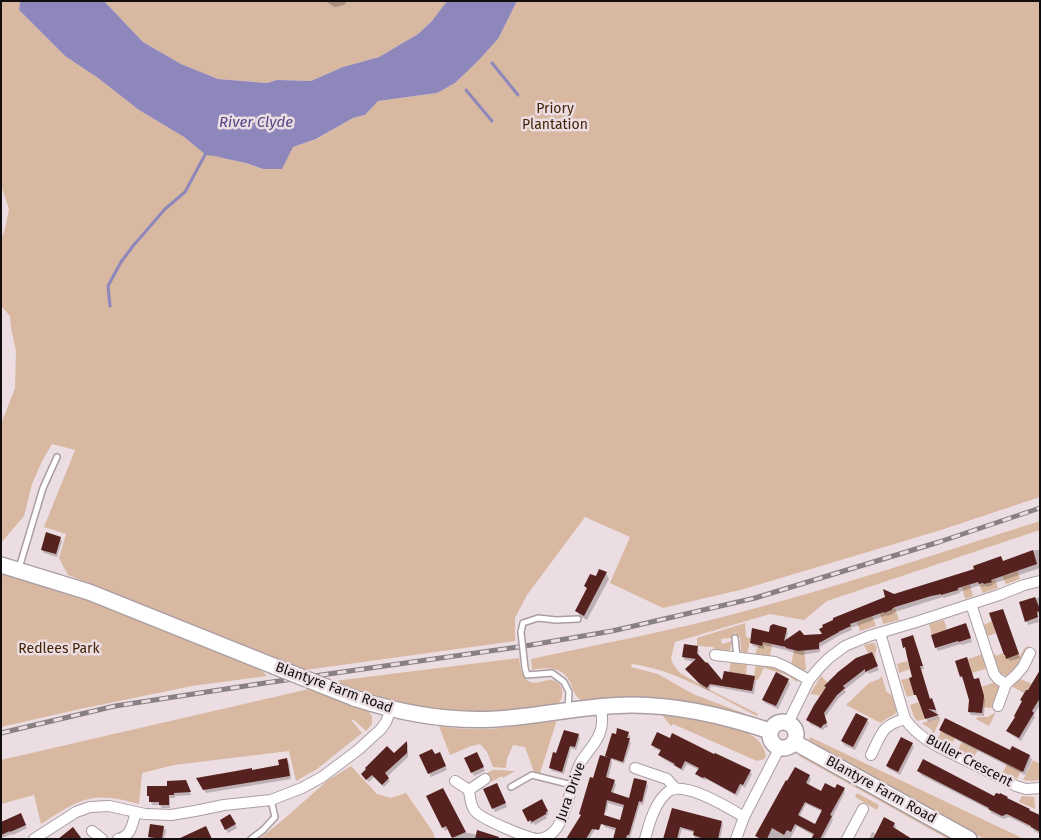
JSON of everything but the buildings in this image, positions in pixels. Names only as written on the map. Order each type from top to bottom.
[{"type":"main road","name":"Blantyre Farm Road","points":[[1,565],[66,584],[354,698],[391,709],[431,717],[466,720],[513,717],[601,706],[643,705],[687,709],[723,716],[770,732]]},
{"type":"main road","points":[[784,722],[794,729],[795,737],[787,744],[776,746],[771,740],[770,732],[775,724],[784,722]]},
{"type":"main road","name":"Blantyre Farm Road","points":[[787,744],[969,839]]},
{"type":"street","points":[[788,723],[809,680],[837,652],[854,642],[1040,581]]},
{"type":"street","points":[[971,604],[994,674],[1006,684]]},
{"type":"street","name":"Buller Crescent","points":[[880,633],[906,719],[919,735],[936,746],[1016,786],[1026,789],[1040,788]]},
{"type":"street","points":[[998,706],[1006,684],[1023,667],[1030,653]]},
{"type":"street","points":[[714,655],[775,662],[809,680]]},
{"type":"street","name":"Jura Drive","points":[[469,790],[471,805],[474,811],[482,817],[527,837],[545,838],[553,833],[558,828],[578,767],[599,736],[602,722],[601,706]]},
{"type":"street","points":[[34,839],[76,812],[90,807],[110,806],[145,814],[171,815],[224,805],[271,800],[302,788],[322,777],[358,750],[381,729],[391,709]]},
{"type":"street","points":[[871,754],[885,728],[894,722],[906,719]]},
{"type":"street","points":[[736,839],[744,817],[787,744]]},
{"type":"street","points":[[635,768],[667,779],[676,789]]},
{"type":"street","points":[[454,781],[469,790],[485,779]]},
{"type":"street","points":[[645,839],[652,815],[665,795],[671,790],[683,789],[701,795],[744,817]]},
{"type":"street","points":[[847,839],[863,809]]},
{"type":"street","points":[[118,839],[124,837],[131,830],[136,812]]},
{"type":"street","points":[[92,831],[102,839]]},
{"type":"lane","points":[[18,570],[43,488],[57,457]]},
{"type":"lane","points":[[568,710],[568,692],[564,682],[552,674],[527,675],[521,632],[523,623],[538,618],[556,620],[578,619]]},
{"type":"lane","points":[[735,638],[737,657]]},
{"type":"lane","points":[[511,787],[532,775],[572,786]]},
{"type":"lane","points":[[251,839],[263,830],[276,816],[271,800]]},
{"type":"green space","name":"Priory Plantation","points":[[1,1],[20,1],[19,10],[65,56],[98,78],[139,110],[184,137],[206,155],[215,155],[263,169],[281,169],[293,147],[317,139],[353,118],[365,115],[378,101],[437,93],[455,83],[498,39],[517,1],[1040,1],[1040,497],[941,530],[744,589],[663,608],[610,583],[630,537],[585,517],[527,595],[515,618],[515,641],[305,670],[68,575],[59,558],[66,534],[44,527],[75,450],[52,444],[32,484],[24,516],[1,543],[1,424],[15,388],[16,351],[10,316],[1,307],[1,239],[9,209],[1,185]]},
{"type":"green space","points":[[104,1],[447,1],[432,21],[418,34],[379,57],[343,67],[311,81],[277,80],[267,83],[218,79],[181,64],[143,42]]},
{"type":"green space","points":[[1040,521],[1040,530],[827,601],[804,620],[770,614],[675,642],[671,658],[680,673],[758,714],[757,716],[680,678],[648,667],[632,664],[631,667],[658,674],[693,694],[743,713],[755,720],[583,701],[576,695],[567,677],[559,670],[543,668],[532,670],[531,659],[661,632],[776,603]]},
{"type":"green space","points":[[1017,570],[1020,579],[1006,584],[1002,576]]},
{"type":"green space","name":"Redlees Park","points":[[1,571],[74,593],[256,665],[267,676],[192,686],[1,727]]},
{"type":"green space","points":[[995,579],[998,588],[983,593],[979,585]]},
{"type":"green space","points":[[970,585],[973,596],[965,599],[962,587]]},
{"type":"green space","points":[[895,608],[899,620],[883,624],[880,613],[889,612]]},
{"type":"green space","points":[[872,616],[876,626],[860,631],[857,622]]},
{"type":"green space","points":[[944,620],[947,630],[932,635],[929,624]]},
{"type":"green space","points":[[992,621],[996,633],[985,636],[982,626]]},
{"type":"green space","points":[[745,623],[746,636],[750,638],[746,654],[741,651],[740,637],[735,633],[731,638],[721,639],[722,644],[732,641],[730,650],[726,652],[716,651],[713,647],[697,646],[697,638]]},
{"type":"green space","points":[[765,635],[768,636],[767,643],[772,644],[770,657],[756,656],[758,645],[762,646]]},
{"type":"green space","points":[[872,643],[876,647],[875,660],[872,652],[868,653],[864,645]]},
{"type":"green space","points":[[1028,645],[1024,658],[1014,671],[1007,676],[999,671],[993,657],[995,653],[996,656],[1003,653],[1007,658],[1019,654],[1020,656]]},
{"type":"green space","points":[[804,647],[806,670],[801,671],[791,665],[794,650],[798,651],[798,649]]},
{"type":"green space","points":[[983,654],[988,668],[972,673],[968,659]]},
{"type":"green space","points":[[519,658],[522,673],[527,680],[535,683],[552,680],[560,685],[562,695],[559,703],[498,713],[434,711],[373,697],[334,681]]},
{"type":"green space","points":[[731,661],[747,663],[746,675],[729,672]]},
{"type":"green space","points":[[907,661],[910,669],[899,673],[897,664]]},
{"type":"green space","points":[[757,664],[776,667],[798,679],[797,682],[787,675],[764,668],[758,679],[754,680]]},
{"type":"green space","points":[[821,676],[828,683],[825,686],[831,693],[829,695],[823,691],[819,696],[810,694]]},
{"type":"green space","points":[[882,676],[886,691],[892,696],[897,711],[881,723],[846,705],[869,683]]},
{"type":"green space","points":[[909,678],[914,695],[907,697],[901,680]]},
{"type":"green space","points":[[1018,678],[1032,684],[1029,688],[1030,691],[1026,690],[1024,693],[1013,687],[1012,685]]},
{"type":"green space","points":[[997,683],[1000,688],[994,705],[991,708],[983,707],[981,687]]},
{"type":"green space","points":[[309,689],[368,711],[372,716],[372,724],[366,731],[353,719],[352,721],[362,733],[317,769],[296,781],[289,751],[174,765],[142,773],[139,804],[108,798],[89,799],[70,806],[41,824],[34,795],[1,804],[1,760]]},
{"type":"green space","points":[[919,702],[925,719],[917,721],[910,705]]},
{"type":"green space","points":[[996,712],[989,726],[976,719],[977,717],[988,717]]},
{"type":"green space","points":[[662,715],[703,721],[745,732],[759,741],[764,748],[766,757],[757,761],[673,724],[671,726]]},
{"type":"green space","points":[[940,718],[933,735],[932,730],[922,723]]},
{"type":"green space","points":[[556,721],[540,773],[534,772],[525,747],[513,745],[507,759],[506,768],[493,767],[487,752],[480,744],[450,755],[439,726],[464,729],[492,729]]},
{"type":"green space","points":[[941,731],[955,738],[951,745],[938,738]]},
{"type":"green space","points":[[810,737],[1024,839],[984,839],[837,757],[809,740]]},
{"type":"green space","points":[[962,742],[978,750],[974,757],[958,749]]},
{"type":"green space","points":[[801,752],[957,839],[948,839],[799,756]]},
{"type":"green space","points":[[1033,760],[1040,764],[1040,780],[1023,780]]},
{"type":"green space","points":[[1007,764],[1021,771],[1017,779],[1003,772]]},
{"type":"green space","points":[[351,766],[377,794],[391,798],[406,793],[433,832],[435,839],[259,839],[327,781]]},
{"type":"green space","points":[[493,770],[515,771],[491,782],[485,774]]},
{"type":"green space","points":[[857,793],[879,805],[877,810],[855,797]]},
{"type":"green space","points":[[1022,796],[1034,797],[1035,809],[1019,802]]},
{"type":"water","name":"River Clyde","points":[[20,1],[104,1],[143,42],[181,64],[218,79],[267,83],[277,80],[311,81],[343,67],[379,57],[418,34],[432,21],[447,1],[517,1],[498,39],[455,83],[437,93],[378,101],[365,115],[353,118],[316,139],[293,147],[282,169],[263,169],[246,163],[206,155],[184,137],[139,110],[98,78],[65,56],[19,10]]},
{"type":"waterway","points":[[492,63],[518,95]]},
{"type":"waterway","points":[[466,90],[492,121]]},
{"type":"waterway","points":[[110,306],[108,286],[121,262],[165,209],[185,192],[206,153]]},
{"type":"railway","points":[[1,733],[115,706],[525,646],[612,631],[755,598],[939,542],[1040,508]]}]
